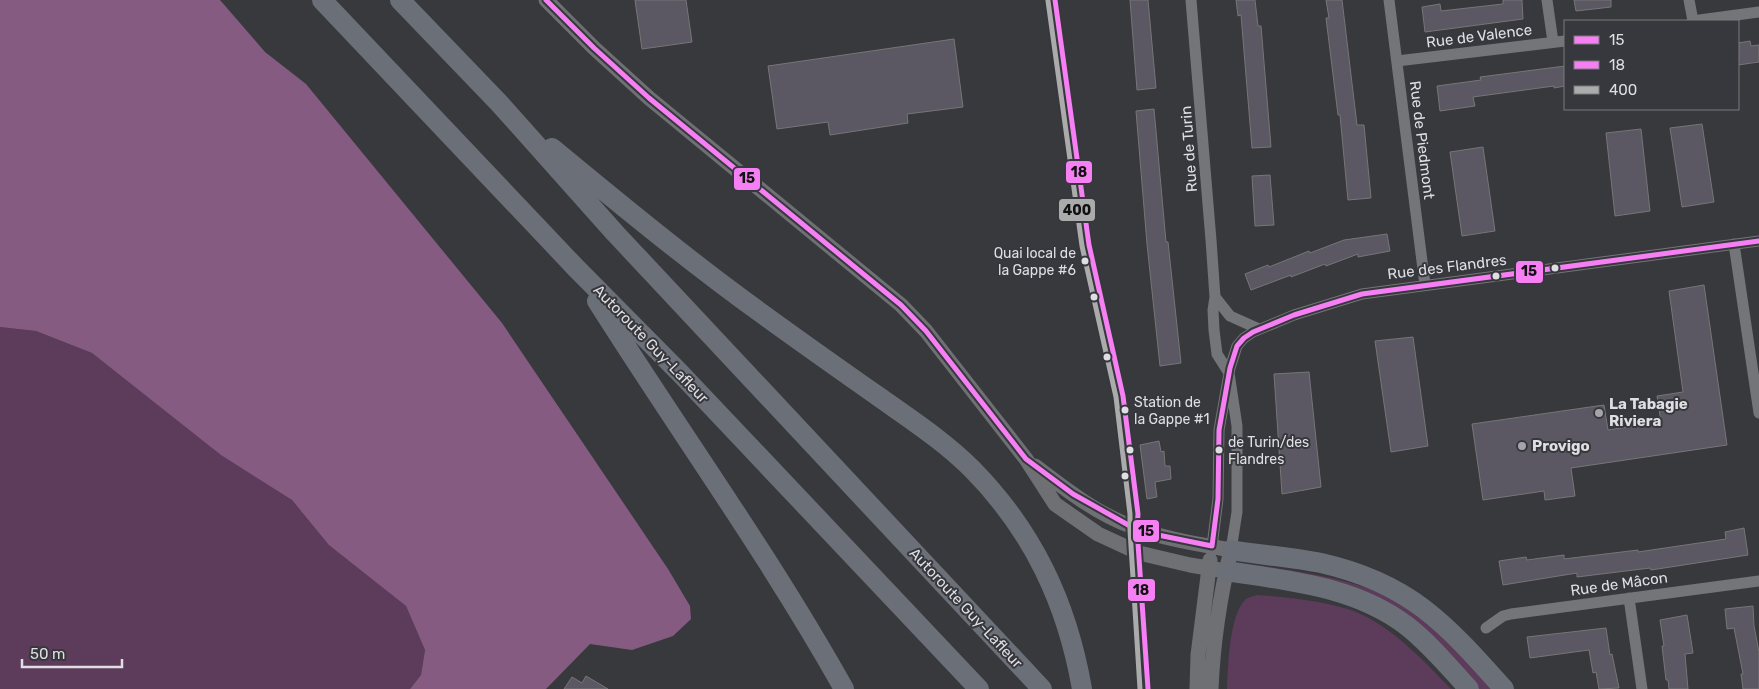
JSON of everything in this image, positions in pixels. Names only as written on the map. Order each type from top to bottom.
[{"type":"highway","name":"Autoroute Guy-Lafleur","points":[[322,0],[576,268],[681,374],[979,689]]},
{"type":"highway","name":"Autoroute Guy-Lafleur","points":[[400,0],[499,103],[615,234],[1042,689]]},
{"type":"highway","points":[[499,103],[678,251],[930,433],[972,469],[1014,520],[1033,548],[1049,577],[1071,638],[1082,689]]},
{"type":"highway","points":[[576,268],[656,394],[751,534],[799,611],[844,689]]},
{"type":"highway","points":[[1221,548],[1331,565],[1369,577],[1393,588],[1444,624],[1504,689]]},
{"type":"highway","points":[[1217,570],[1319,587],[1345,593],[1368,602],[1394,617],[1417,634],[1469,689]]},
{"type":"street","points":[[546,0],[594,48],[649,98],[901,305],[926,331],[1026,459],[1055,504],[1108,540],[1139,553],[1217,570]]},
{"type":"street","name":"Rue de Turin","points":[[1191,0],[1215,297],[1213,310],[1217,354],[1229,373],[1237,426],[1236,524],[1221,548]]},
{"type":"street","name":"Rue de Piedmont","points":[[1389,0],[1425,285]]},
{"type":"street","points":[[1547,0],[1553,42]]},
{"type":"street","points":[[1689,0],[1692,20]]},
{"type":"street","points":[[1699,20],[1759,12]]},
{"type":"street","name":"Rue de Valence","points":[[1397,61],[1564,40]]},
{"type":"street","name":"Rue des Flandres","points":[[1229,373],[1232,357],[1237,346],[1248,335],[1294,315],[1346,298],[1371,292],[1759,241]]},
{"type":"street","points":[[1734,244],[1759,413]]},
{"type":"street","points":[[1215,297],[1230,316],[1258,330]]},
{"type":"street","points":[[1197,689],[1198,655],[1221,548],[1218,499],[1219,430],[1229,373]]},
{"type":"street","points":[[1026,459],[1068,491],[1121,522],[1155,534],[1221,548]]},
{"type":"street","points":[[1211,689],[1217,570]]},
{"type":"street","name":"Rue de Mâcon","points":[[1486,628],[1503,616],[1511,614],[1759,581]]},
{"type":"street","points":[[1628,598],[1642,689]]},
{"type":"shaded area","points":[[0,0],[220,0],[265,52],[306,84],[502,323],[668,569],[690,606],[691,619],[673,636],[632,650],[590,644],[546,689],[410,689],[421,675],[425,650],[406,606],[329,545],[292,500],[221,455],[92,353],[36,331],[0,327]]},
{"type":"shaded area","points":[[0,327],[36,331],[92,353],[221,454],[292,500],[330,545],[406,606],[425,650],[421,675],[410,689],[0,689]]},
{"type":"shaded area","points":[[1247,564],[1322,576],[1362,586],[1399,602],[1417,613],[1441,633],[1495,689],[1478,689],[1426,633]]},
{"type":"shaded area","points":[[1257,595],[1326,603],[1363,615],[1399,639],[1451,689],[1227,689],[1230,641],[1236,616],[1240,606],[1246,599]]},
{"type":"building","points":[[635,0],[686,0],[692,42],[642,49]]},
{"type":"building","points":[[1130,0],[1148,0],[1156,88],[1137,90]]},
{"type":"building","points":[[1236,0],[1255,0],[1258,26],[1261,26],[1271,147],[1252,148],[1241,15],[1238,16]]},
{"type":"building","points":[[1326,0],[1342,0],[1357,125],[1364,125],[1371,198],[1348,200],[1340,115],[1338,115],[1326,18],[1329,18]]},
{"type":"building","points":[[1503,0],[1522,0],[1523,19],[1425,32],[1422,7],[1440,4],[1441,11],[1503,4]]},
{"type":"building","points":[[1574,0],[1611,0],[1611,7],[1576,11]]},
{"type":"building","points":[[954,39],[963,107],[907,114],[908,123],[830,135],[828,122],[777,129],[768,66]]},
{"type":"building","points":[[1750,41],[1751,46],[1759,45],[1759,62],[1739,65],[1739,43]]},
{"type":"building","points":[[1564,66],[1564,86],[1473,97],[1475,106],[1440,111],[1437,86],[1481,80],[1480,77]]},
{"type":"building","points":[[1154,109],[1166,242],[1168,242],[1181,363],[1160,366],[1147,244],[1136,111]]},
{"type":"building","points":[[1702,124],[1714,202],[1682,207],[1670,128]]},
{"type":"building","points":[[1641,129],[1650,211],[1615,216],[1606,133]]},
{"type":"building","points":[[1483,147],[1495,231],[1462,236],[1450,152]]},
{"type":"building","points":[[1270,175],[1274,225],[1255,226],[1252,176]]},
{"type":"building","points":[[1387,234],[1390,251],[1358,257],[1358,254],[1251,290],[1245,274],[1344,240]]},
{"type":"building","points":[[1704,285],[1727,445],[1571,468],[1575,496],[1545,500],[1544,491],[1483,500],[1472,424],[1604,405],[1608,430],[1661,422],[1657,396],[1683,392],[1669,291]]},
{"type":"building","points":[[1413,337],[1428,446],[1391,452],[1375,341]]},
{"type":"building","points":[[1309,372],[1321,487],[1282,494],[1274,374]]},
{"type":"building","points":[[1159,441],[1161,452],[1164,451],[1165,466],[1170,466],[1171,479],[1155,482],[1157,497],[1147,499],[1140,445]]},
{"type":"building","points":[[1744,528],[1748,555],[1651,570],[1650,568],[1577,577],[1577,573],[1503,585],[1499,561],[1526,557],[1527,560],[1564,555],[1564,559],[1638,550],[1638,552],[1726,539],[1725,532]]},
{"type":"building","points":[[1753,606],[1754,626],[1759,652],[1759,689],[1743,689],[1741,674],[1743,674],[1734,628],[1727,629],[1725,609]]},
{"type":"building","points":[[1687,615],[1693,653],[1685,654],[1688,689],[1669,689],[1668,680],[1666,680],[1660,620]]},
{"type":"building","points":[[1606,628],[1610,655],[1612,654],[1619,688],[1599,689],[1596,672],[1593,673],[1589,650],[1530,658],[1527,637]]},
{"type":"building","points":[[586,676],[608,689],[564,689],[572,677],[582,683]]},
{"type":"transit line","name":"15","points":[[546,0],[594,48],[649,98],[901,305],[926,331],[1026,459],[1073,494],[1130,526],[1158,535],[1212,546],[1218,499],[1219,430],[1230,368],[1237,346],[1253,332],[1294,315],[1362,294],[1759,241]]},
{"type":"transit line","name":"18","points":[[1055,0],[1089,245],[1123,396],[1138,514],[1137,529],[1148,689]]},
{"type":"transit line","name":"400","points":[[1048,1],[1082,246],[1116,397],[1130,514],[1140,689]]},
{"type":"place","name":"Quai local de la Gappe #6","points":[[1085,261]]},
{"type":"place","name":"Station de la Gappe #1","points":[[1125,410]]},
{"type":"place","name":"La Tabagie Riviera","points":[[1599,413]]},
{"type":"place","name":"Provigo","points":[[1522,446]]},
{"type":"place","name":"de Turin/des Flandres","points":[[1219,450]]}]
